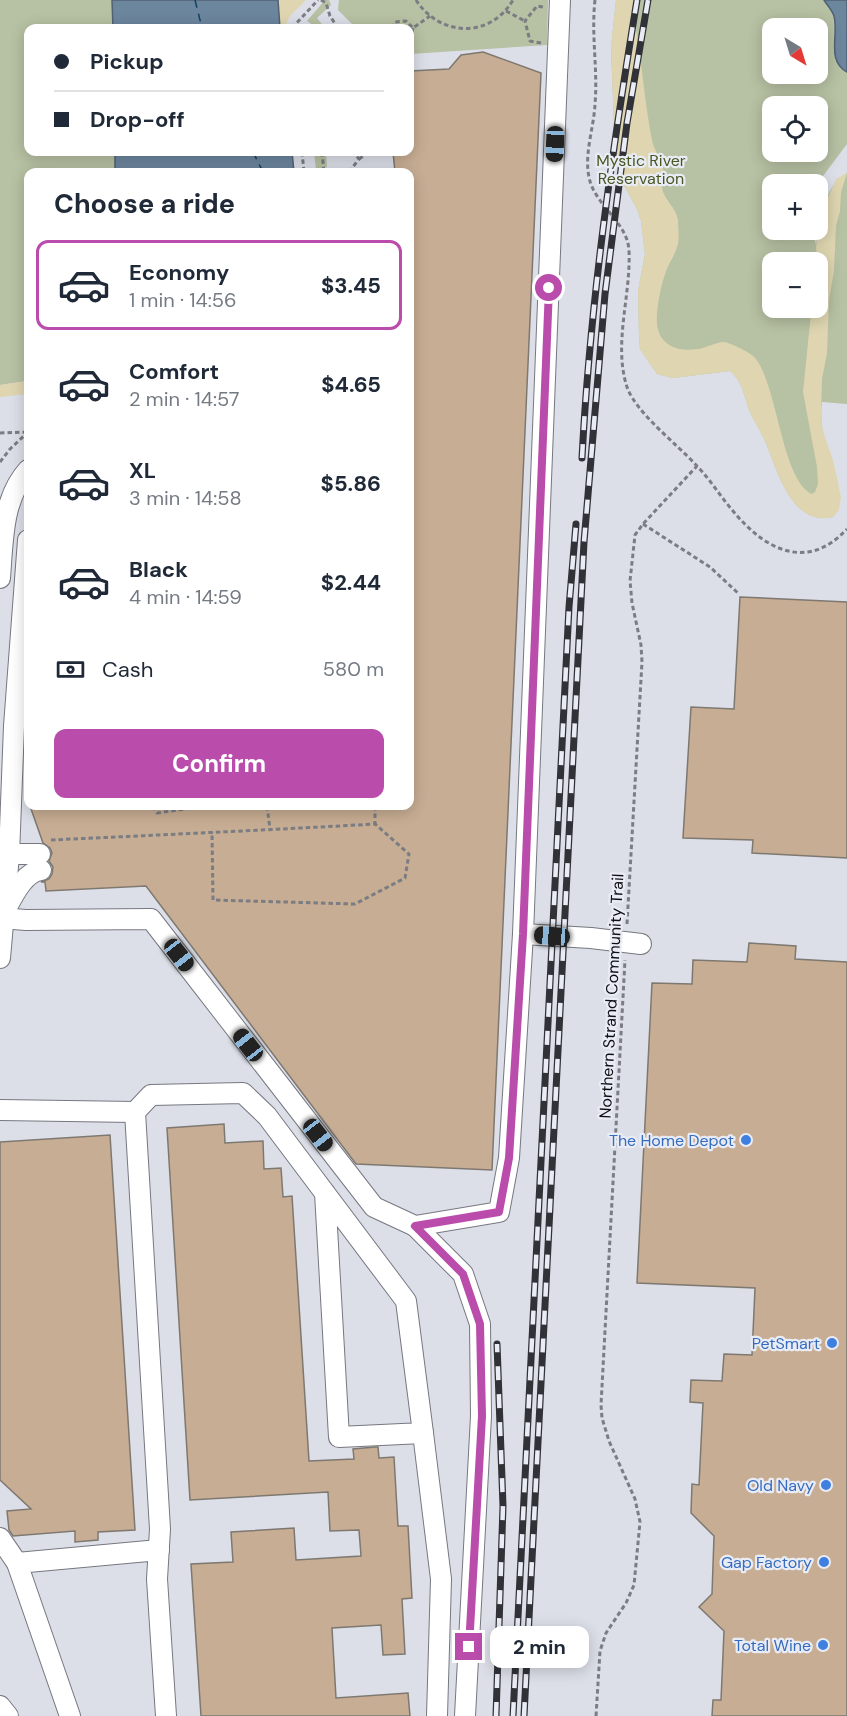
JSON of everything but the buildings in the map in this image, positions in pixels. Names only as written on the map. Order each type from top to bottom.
[{"type":"lane","points":[[415,1226],[499,1212],[509,1158],[523,934],[560,4]]},
{"type":"lane","points":[[0,578],[6,519],[14,493],[24,475]]},
{"type":"lane","points":[[0,958],[4,854],[24,593]]},
{"type":"lane","points":[[3,916],[23,882],[35,870],[41,855],[4,854]]},
{"type":"lane","points":[[3,916],[151,919],[374,1207],[415,1226],[463,1274],[480,1324],[482,1416],[465,1716]]},
{"type":"lane","points":[[523,934],[591,938],[633,944]]},
{"type":"lane","points":[[166,1716],[157,1579],[160,1529],[135,1112],[151,1095],[243,1093],[267,1116],[406,1301],[441,1579],[437,1716]]},
{"type":"lane","points":[[0,1110],[135,1112]]},
{"type":"lane","points":[[326,1193],[339,1437],[423,1433]]},
{"type":"lane","points":[[0,1538],[18,1563],[70,1716]]},
{"type":"lane","points":[[18,1563],[159,1550]]},
{"type":"lane","points":[[0,1706],[8,1716]]},
{"type":"path","points":[[296,24],[320,0],[326,3],[328,13],[335,24]]},
{"type":"path","points":[[416,0],[430,16],[452,28],[483,27],[506,11],[513,0]]},
{"type":"path","points":[[595,0],[593,25],[595,105],[588,169],[596,195],[628,243],[628,282],[623,350],[625,380],[630,395],[697,466],[745,525],[760,538],[780,549],[797,553],[817,551],[827,546],[847,529]]},
{"type":"path","points":[[525,21],[537,6],[560,4]]},
{"type":"path","points":[[506,11],[525,21],[530,41],[559,48]]},
{"type":"path","points":[[414,27],[430,16]]},
{"type":"path","points":[[394,24],[406,21],[409,24]]},
{"type":"path","points":[[352,168],[363,156]]},
{"type":"path","points":[[0,433],[24,432]]},
{"type":"path","points":[[0,462],[24,436]]},
{"type":"path","name":"Northern Strand Community Trail","points":[[596,1716],[600,1651],[606,1633],[626,1603],[634,1585],[640,1522],[635,1499],[609,1441],[602,1418],[601,1398],[633,944],[642,662],[630,581],[635,535],[697,466]]},
{"type":"path","points":[[643,524],[710,567],[739,594]]},
{"type":"path","points":[[155,810],[157,813],[178,810]]},
{"type":"path","points":[[268,810],[270,830]]},
{"type":"path","points":[[375,810],[375,824]]},
{"type":"path","points":[[41,855],[212,832],[375,824],[409,854],[405,878],[355,903],[213,900],[212,832]]},
{"type":"green space","points":[[0,0],[112,0],[113,24],[24,24],[24,156],[115,156],[115,168],[24,168],[24,381],[0,385]]},
{"type":"green space","points":[[325,0],[329,0],[331,5],[317,18],[322,24],[311,24],[307,21]]},
{"type":"green space","points":[[339,0],[548,0],[547,45],[414,54],[414,24],[352,24],[338,10]]},
{"type":"green space","points":[[616,0],[824,0],[833,14],[835,23],[834,47],[837,61],[847,72],[847,144],[824,174],[762,174],[762,240],[815,240],[816,245],[817,240],[828,240],[828,195],[839,179],[847,173],[847,404],[822,402],[821,407],[823,434],[839,491],[837,509],[833,517],[819,518],[806,513],[796,505],[781,480],[740,385],[730,371],[673,378],[657,374],[640,349],[638,291],[645,254],[641,221],[621,180],[615,151],[611,47]]},
{"type":"green space","points":[[314,156],[326,156],[327,167],[316,168]]},
{"type":"sand","points":[[278,0],[306,0],[290,16],[286,24],[280,24]]},
{"type":"sand","name":"Mystic River Reservation","points":[[616,0],[636,0],[634,19],[652,140],[662,166],[663,192],[678,220],[678,244],[666,271],[659,300],[657,323],[660,335],[668,344],[679,349],[698,349],[724,342],[756,359],[770,391],[794,471],[802,485],[812,494],[818,484],[817,467],[803,392],[810,318],[828,318],[828,252],[817,252],[816,248],[817,240],[828,240],[828,198],[836,179],[847,173],[841,192],[836,226],[827,353],[822,379],[822,428],[833,460],[841,497],[839,510],[833,517],[819,518],[806,513],[796,505],[781,480],[740,385],[730,371],[673,378],[657,374],[640,349],[638,291],[645,254],[641,221],[621,180],[615,151],[611,47]]},
{"type":"sand","points":[[24,381],[24,394],[0,397],[0,385]]},
{"type":"water","points":[[112,0],[278,0],[280,24],[113,24]]},
{"type":"water","points":[[824,0],[847,0],[847,72],[837,61],[834,47],[834,16]]},
{"type":"water","points":[[115,156],[292,156],[294,168],[115,168]]},
{"type":"ferry route","points":[[195,0],[201,24]]},
{"type":"ferry route","points":[[255,156],[261,168]]},
{"type":"railway","points":[[582,458],[596,285],[637,0]]},
{"type":"railway","points":[[524,1716],[584,542],[605,294],[627,123],[648,0]]},
{"type":"railway","points":[[513,1716],[569,607],[576,524]]},
{"type":"railway","points":[[496,1716],[503,1506],[497,1344]]},
{"type":"place","name":"The Home Depot","points":[[746,1140]]},
{"type":"place","name":"PetSmart","points":[[832,1343]]},
{"type":"place","name":"Old Navy","points":[[826,1485]]},
{"type":"place","name":"Gap Factory","points":[[824,1562]]},
{"type":"place","name":"Total Wine","points":[[823,1645]]},
{"type":"route","points":[[469,1647],[482,1416],[480,1324],[463,1274],[415,1226],[499,1212],[509,1158],[523,934],[549,288]]}]
